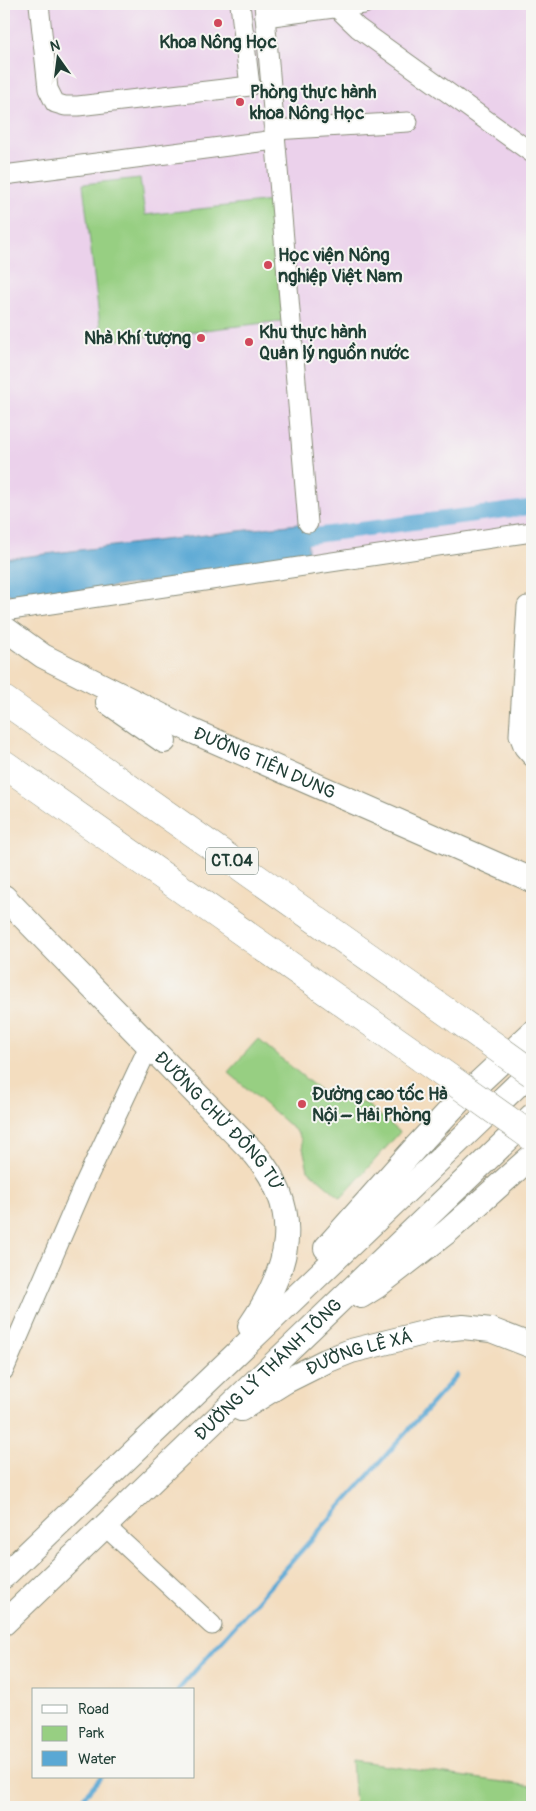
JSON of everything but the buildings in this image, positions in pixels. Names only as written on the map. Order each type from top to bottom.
[{"type":"highway","name":"CT.04","points":[[4,700],[532,1072]]},
{"type":"highway","name":"CT.04","points":[[4,764],[532,1137]]},
{"type":"main road","name":"ĐƯỜNG TIÊN DUNG","points":[[4,628],[43,656],[219,743],[532,880]]},
{"type":"main road","points":[[43,656],[164,741]]},
{"type":"main road","name":"ĐƯỜNG CHỬ ĐỒNG TỬ","points":[[4,897],[263,1163],[278,1190],[286,1217],[285,1252],[274,1287],[250,1326],[204,1383]]},
{"type":"main road","points":[[302,1290],[320,1256],[332,1241],[458,1102],[532,1032]]},
{"type":"main road","name":"ĐƯỜNG LÝ THÁNH TÔNG","points":[[4,1576],[204,1383],[532,1072]]},
{"type":"main road","name":"ĐƯỜNG LÝ THÁNH TÔNG","points":[[4,1623],[532,1116]]},
{"type":"main road","points":[[324,1316],[377,1286],[448,1231],[532,1156]]},
{"type":"main road","name":"ĐƯỜNG LÊ XÁ","points":[[201,1434],[306,1370],[351,1351],[436,1330],[463,1326],[492,1330],[532,1346]]},
{"type":"main road","points":[[80,1502],[105,1526]]},
{"type":"street","points":[[39,4],[48,88],[55,103],[64,106],[78,106],[250,86],[240,4]]},
{"type":"street","points":[[308,523],[264,10],[364,4]]},
{"type":"street","points":[[334,6],[358,28],[532,153]]},
{"type":"street","points":[[4,164],[275,134],[408,122]]},
{"type":"street","points":[[4,175],[275,134]]},
{"type":"street","points":[[4,611],[532,532]]},
{"type":"street","points":[[527,606],[519,735],[524,748],[532,757]]},
{"type":"street","points":[[4,1370],[83,1188],[149,1046]]},
{"type":"street","points":[[105,1526],[212,1625]]},
{"type":"shaded area","name":"Học viện Nông nghiệp Việt Nam","points":[[4,4],[532,4],[532,526],[16,599],[4,590]]},
{"type":"green space","points":[[140,178],[145,215],[281,200],[290,320],[102,342],[83,184]]},
{"type":"green space","points":[[258,1039],[330,1099],[365,1103],[400,1132],[341,1198],[308,1170],[301,1139],[297,1132],[228,1072]]},
{"type":"green space","points":[[352,1761],[532,1786],[532,1807],[355,1807]]},
{"type":"water","points":[[306,523],[309,562],[16,599],[4,590],[4,559]]},
{"type":"waterway","points":[[288,539],[532,507]]},
{"type":"waterway","points":[[180,1688],[457,1375]]},
{"type":"waterway","points":[[75,1807],[100,1778]]},
{"type":"place","name":"Khoa Nông Học","points":[[218,23]]},
{"type":"place","name":"Phòng thực hành khoa Nông Học","points":[[240,102]]},
{"type":"place","name":"Học viện Nông nghiệp Việt Nam","points":[[268,265]]},
{"type":"place","name":"Nhà Khí tượng","points":[[201,338]]},
{"type":"place","name":"Khu thực hành Quản lý nguồn nước","points":[[249,342]]},
{"type":"place","name":"Đường cao tốc Hà Nội – Hải Phòng","points":[[302,1104]]}]
